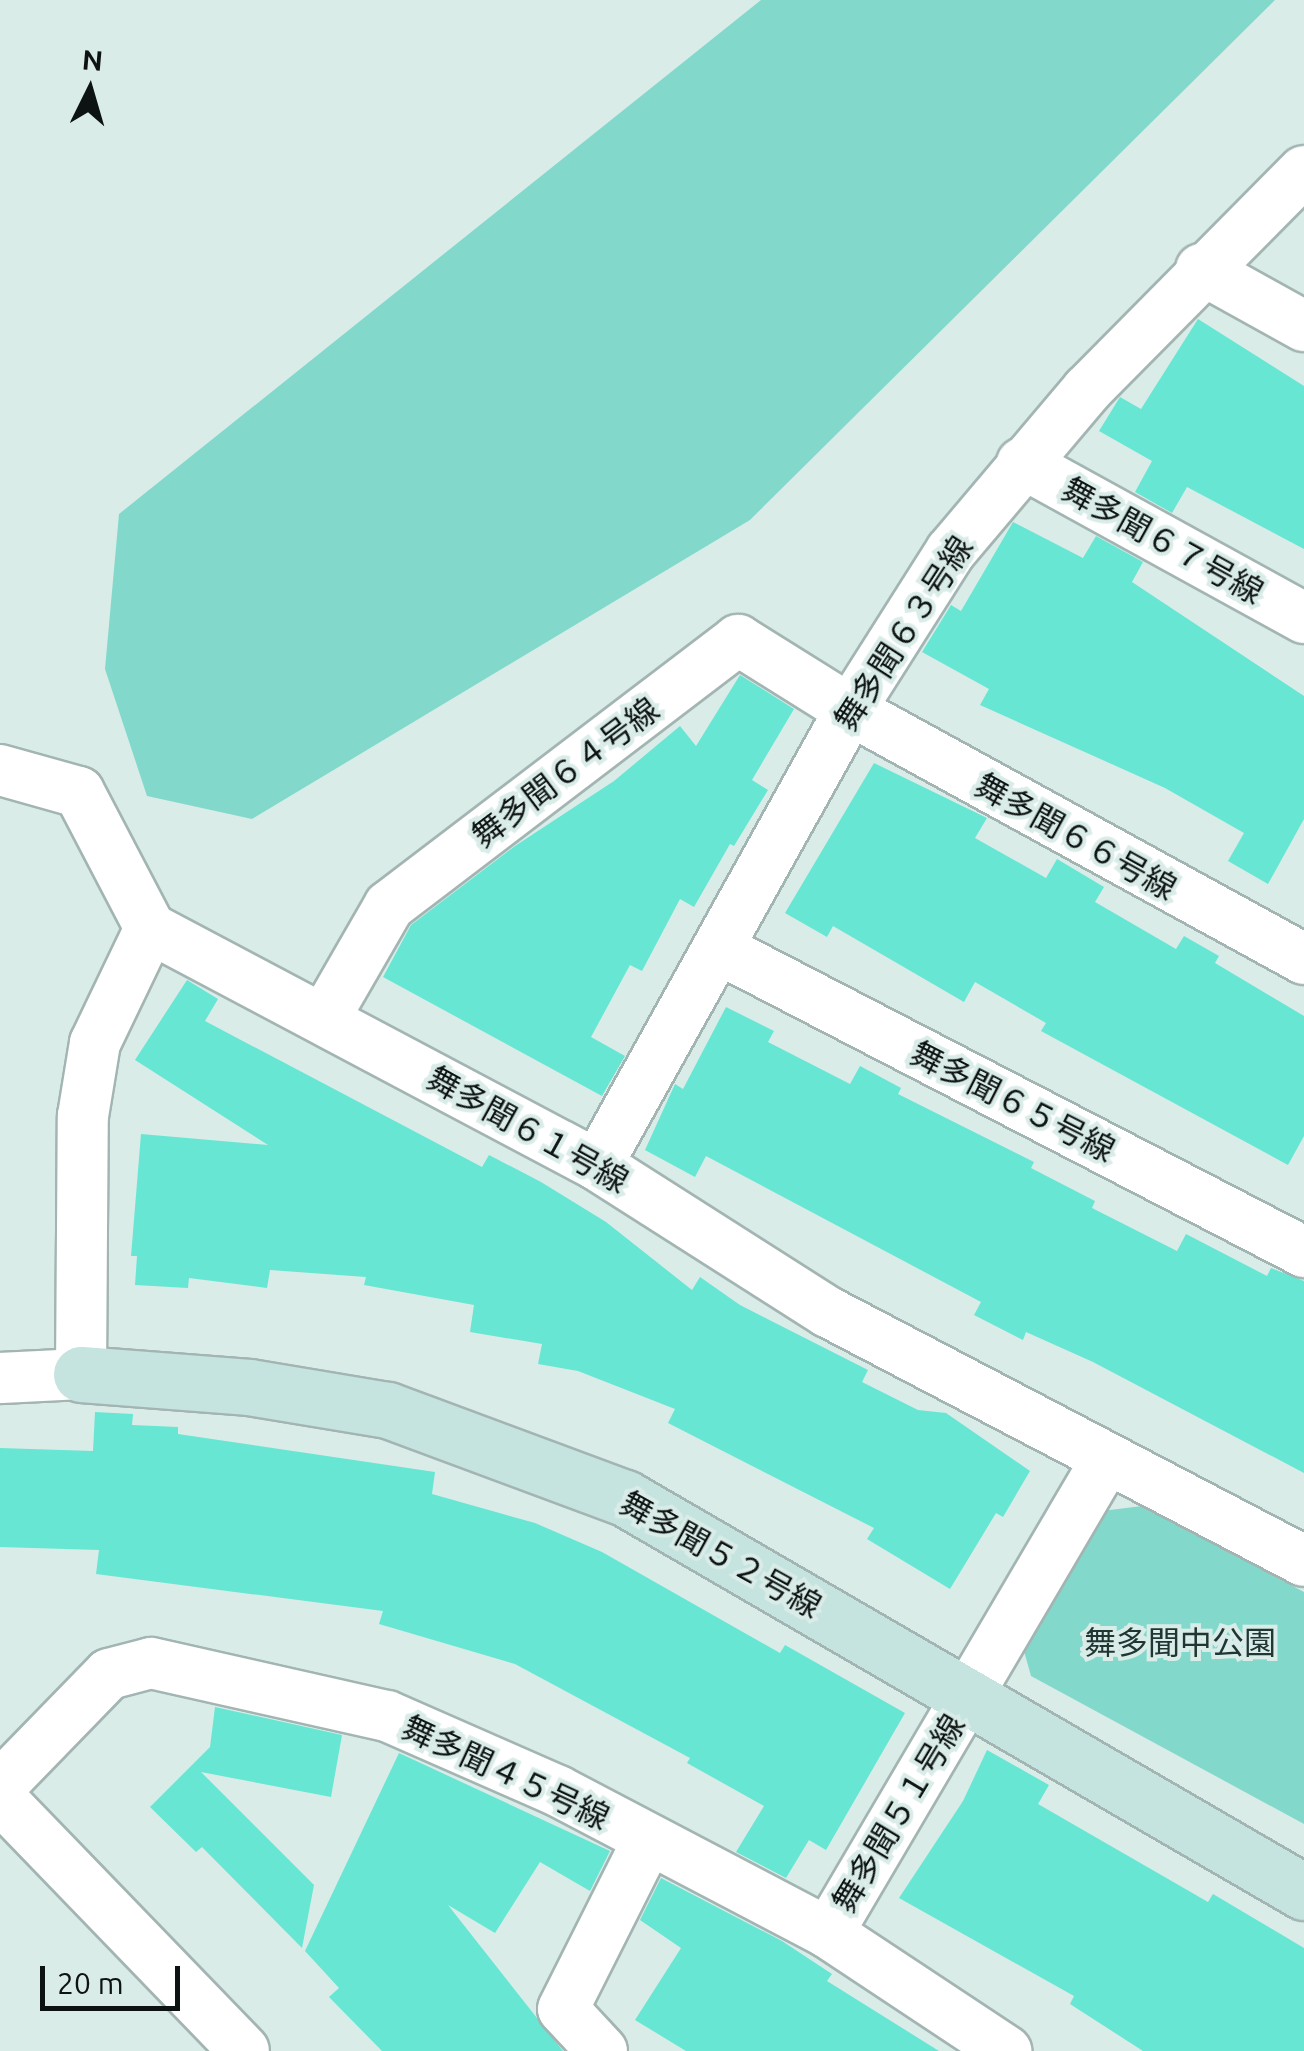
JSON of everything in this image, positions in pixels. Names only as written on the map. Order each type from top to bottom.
[{"type":"street","name":"舞多聞６３号線","points":[[597,1165],[721,950],[850,710],[951,550],[1022,463],[1202,268],[1304,171]]},
{"type":"street","points":[[1202,268],[1304,326]]},
{"type":"street","name":"舞多聞６７号線","points":[[1022,463],[1304,618]]},
{"type":"street","name":"舞多聞６４号線","points":[[325,1017],[389,906],[738,640],[850,710]]},
{"type":"street","name":"舞多聞６６号線","points":[[850,710],[1304,959]]},
{"type":"street","points":[[0,770],[79,792],[150,928],[95,1043],[83,1116],[81,1374],[0,1378]]},
{"type":"street","name":"舞多聞６１号線","points":[[150,928],[325,1017],[597,1165],[828,1312],[1105,1462],[1304,1561]]},
{"type":"street","name":"舞多聞６５号線","points":[[721,950],[1304,1252]]},
{"type":"street","name":"舞多聞５２号線","points":[[81,1374],[249,1387],[388,1410],[511,1450],[625,1498],[969,1693],[1304,1892]]},
{"type":"street","name":"舞多聞５１号線","points":[[828,1932],[1105,1462]]},
{"type":"street","name":"舞多聞４５号線","points":[[0,1786],[109,1674],[151,1663],[388,1716],[558,1791],[647,1842],[828,1932],[1006,2051]]},
{"type":"street","points":[[0,1798],[244,2051]]},
{"type":"street","points":[[602,2051],[562,2008],[647,1842]]},
{"type":"green space","points":[[761,0],[1275,0],[750,520],[252,819],[147,796],[105,669],[119,514]]},
{"type":"green space","name":"舞多聞中公園","points":[[1142,1506],[1304,1592],[1304,1824],[1031,1676],[1024,1651],[1102,1511]]},
{"type":"building","points":[[1198,319],[1304,386],[1304,549],[1187,487],[1172,513],[1135,492],[1152,461],[1099,431],[1120,397],[1141,409]]},
{"type":"building","points":[[1013,522],[1083,558],[1096,536],[1143,562],[1132,582],[1304,696],[1304,819],[1268,884],[1228,861],[1244,833],[1165,788],[980,705],[989,689],[922,652],[951,605],[961,611]]},
{"type":"building","points":[[740,675],[794,709],[752,780],[768,790],[734,846],[730,844],[694,907],[680,899],[642,971],[630,965],[591,1037],[625,1056],[602,1096],[383,977],[411,925],[515,846],[614,781],[680,726],[696,746]]},
{"type":"building","points":[[874,763],[987,818],[975,838],[1046,878],[1057,859],[1104,887],[1095,902],[1176,949],[1184,936],[1219,956],[1215,963],[1304,1016],[1304,1136],[1288,1165],[1041,1031],[1046,1023],[975,982],[964,1002],[833,926],[827,937],[785,913]]},
{"type":"building","points":[[187,980],[218,999],[205,1021],[482,1167],[489,1155],[541,1182],[606,1222],[692,1290],[700,1277],[740,1305],[868,1370],[862,1382],[918,1410],[946,1413],[1030,1471],[1003,1517],[996,1513],[950,1589],[867,1539],[874,1528],[668,1423],[675,1409],[578,1371],[538,1364],[542,1344],[470,1332],[474,1305],[364,1285],[366,1277],[270,1270],[267,1288],[189,1278],[188,1288],[135,1285],[137,1256],[131,1256],[141,1134],[268,1145],[135,1060]]},
{"type":"building","points":[[726,1007],[774,1031],[768,1042],[850,1084],[860,1066],[901,1088],[898,1094],[1034,1162],[1031,1168],[1095,1201],[1092,1208],[1177,1251],[1186,1234],[1267,1276],[1271,1268],[1304,1281],[1304,1473],[1093,1362],[1026,1332],[1023,1340],[974,1315],[981,1302],[706,1156],[695,1177],[645,1150],[675,1084],[683,1089]]},
{"type":"building","points":[[95,1412],[133,1414],[132,1425],[178,1427],[178,1434],[435,1472],[432,1494],[535,1523],[602,1552],[780,1653],[785,1645],[905,1713],[826,1850],[809,1840],[786,1878],[736,1852],[764,1806],[687,1763],[690,1758],[515,1664],[379,1624],[383,1611],[96,1574],[99,1550],[0,1547],[0,1448],[93,1451]]},
{"type":"building","points":[[215,1707],[342,1735],[331,1797],[201,1772],[314,1885],[302,1948],[202,1847],[196,1852],[150,1807],[210,1747]]},
{"type":"building","points":[[987,1750],[1049,1785],[1038,1804],[1208,1902],[1213,1894],[1304,1948],[1304,2051],[1143,2051],[1070,2004],[1074,1996],[899,1898],[963,1801]]},
{"type":"building","points":[[399,1753],[610,1851],[590,1891],[540,1862],[495,1933],[448,1905],[563,2051],[382,2051],[329,1997],[339,1988],[305,1951]]},
{"type":"building","points":[[661,1878],[782,1941],[832,1974],[827,1981],[939,2051],[686,2051],[635,2020],[681,1948],[640,1920]]}]
